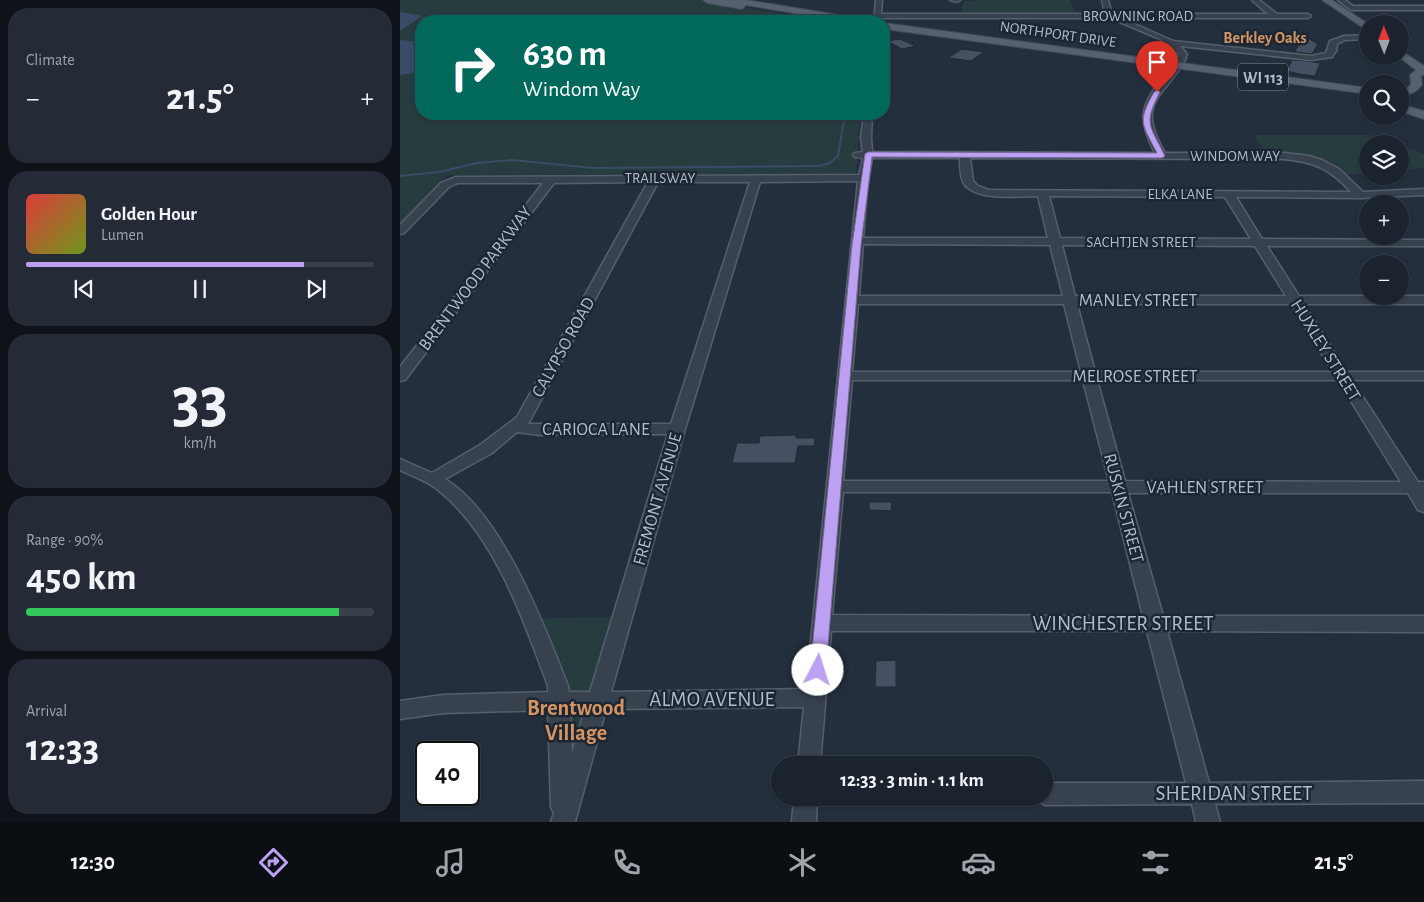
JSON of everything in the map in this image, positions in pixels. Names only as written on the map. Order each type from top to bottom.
[{"type":"main road","points":[[707,0],[796,15]]},
{"type":"main road","points":[[730,0],[820,15]]},
{"type":"main road","points":[[1326,0],[1359,22]]},
{"type":"main road","name":"NORTHPORT DRIVE","points":[[890,28],[1035,46],[1316,87]]},
{"type":"main road","name":"NORTHPORT DRIVE","points":[[890,28],[1012,47],[1359,90]]},
{"type":"main road","points":[[1012,47],[1035,46]]},
{"type":"main road","points":[[1409,56],[1423,68]]},
{"type":"main road","points":[[1409,58],[1423,68]]},
{"type":"main road","points":[[1407,75],[1409,71],[1423,68]]},
{"type":"main road","points":[[1409,90],[1417,85],[1415,75],[1423,68]]},
{"type":"main road","points":[[1316,87],[1359,91]]},
{"type":"main road","name":"WI 113","points":[[1316,87],[1359,97]]},
{"type":"main road","points":[[1409,97],[1415,99]]},
{"type":"main road","points":[[1409,110],[1424,115]]},
{"type":"street","points":[[878,15],[879,0]]},
{"type":"street","points":[[1105,0],[1109,16],[1172,43],[1311,58],[1329,55],[1333,43],[1338,40],[1359,39]]},
{"type":"street","points":[[1255,0],[1276,16]]},
{"type":"street","points":[[1340,0],[1351,8],[1424,8]]},
{"type":"street","name":"BROWNING ROAD","points":[[890,18],[1308,16]]},
{"type":"street","points":[[1162,156],[1146,125],[1146,111],[1149,103],[1176,67],[1183,54],[1172,43]]},
{"type":"street","points":[[861,181],[868,154],[866,138],[868,120]]},
{"type":"street","points":[[810,756],[857,241],[861,181],[858,155],[866,138]]},
{"type":"street","name":"WINDOM WAY","points":[[858,155],[1284,156],[1307,159],[1324,164],[1342,174],[1360,195]]},
{"type":"street","name":"ELKA LANE","points":[[965,155],[967,183],[972,188],[989,193],[1359,195]]},
{"type":"street","name":"BRENTWOOD PARKWAY","points":[[400,377],[551,178]]},
{"type":"street","name":"CALYPSO ROAD","points":[[433,479],[486,449],[523,420],[655,178]]},
{"type":"street","name":"TRAILSWAY","points":[[400,231],[445,185],[455,180],[756,178],[861,181]]},
{"type":"street","name":"FREMONT AVENUE","points":[[563,821],[677,429],[756,178]]},
{"type":"street","name":"ELKA LANE","points":[[1360,195],[1424,192]]},
{"type":"street","name":"RUSKIN STREET","points":[[1043,194],[1069,300],[1208,822]]},
{"type":"street","name":"HUXLEY STREET","points":[[1229,195],[1343,376],[1418,488],[1424,506]]},
{"type":"street","name":"SACHTJEN STREET","points":[[857,241],[1424,243]]},
{"type":"street","name":"MANLEY STREET","points":[[852,300],[1424,300]]},
{"type":"street","name":"MELROSE STREET","points":[[845,376],[1424,376]]},
{"type":"street","name":"CARIOCA LANE","points":[[515,427],[540,430],[677,429]]},
{"type":"street","points":[[400,464],[442,484],[468,508],[486,531],[511,575],[539,636],[558,686],[563,821]]},
{"type":"street","name":"VAHLEN STREET","points":[[836,486],[1418,488]]},
{"type":"street","name":"WINCHESTER STREET","points":[[822,623],[1424,624]]},
{"type":"street","name":"ALMO AVENUE","points":[[400,710],[443,704],[559,700],[815,698]]},
{"type":"street","name":"SHERIDAN STREET","points":[[1053,794],[1424,792]]},
{"type":"street","points":[[804,822],[805,806]]},
{"type":"green space","points":[[400,0],[700,0],[788,15],[415,15],[415,120],[860,120],[856,174],[447,175],[400,224]]},
{"type":"green space","points":[[1070,0],[1077,15],[961,14],[964,1]]},
{"type":"green space","points":[[1253,135],[1359,135],[1359,174],[1346,175],[1329,164],[1309,157],[1266,153]]},
{"type":"green space","points":[[1409,148],[1424,154],[1424,168],[1409,169]]},
{"type":"green space","name":"Brentwood Village","points":[[621,617],[598,700],[575,735],[569,735],[531,618]]},
{"type":"water","points":[[400,12],[416,15],[415,21],[400,31]]},
{"type":"water","points":[[400,40],[415,41],[415,73],[400,75]]},
{"type":"building","points":[[1304,36],[1318,44],[1312,54],[1295,51]]},
{"type":"building","points":[[900,39],[916,46],[902,49],[890,43],[890,41]]},
{"type":"building","points":[[962,49],[984,52],[971,61],[948,58]]},
{"type":"building","points":[[1292,60],[1320,63],[1315,76],[1287,71]]},
{"type":"building","points":[[796,435],[796,438],[815,438],[814,446],[798,446],[795,463],[732,463],[737,443],[759,443],[760,436]]},
{"type":"building","points":[[869,502],[892,502],[891,511],[869,510]]},
{"type":"building","points":[[896,660],[896,687],[875,687],[876,661]]},
{"type":"waterway","points":[[400,176],[439,172],[477,163],[512,160],[593,168],[820,166],[830,163],[838,156],[844,120]]},
{"type":"district","name":"Berkley Oaks","points":[[1265,37]]},
{"type":"district","name":"Brentwood Village","points":[[576,720]]},
{"type":"route","points":[[818,670],[862,189],[866,175],[868,154],[1162,156],[1146,125],[1146,111],[1157,92]]}]
